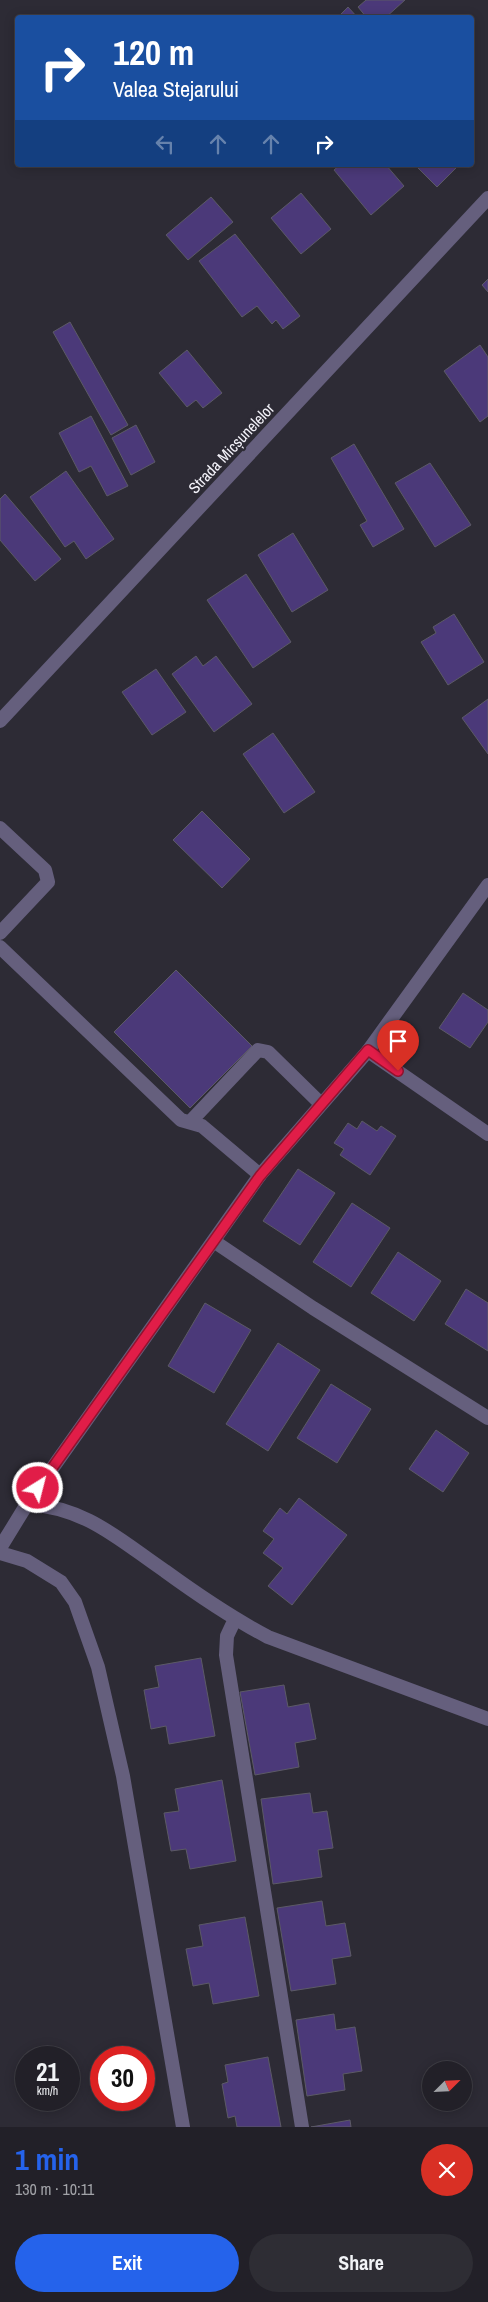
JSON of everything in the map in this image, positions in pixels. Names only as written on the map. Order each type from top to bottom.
[{"type":"street","name":"Strada Micșunelelor","points":[[0,721],[488,198]]},
{"type":"street","points":[[0,828],[45,870],[48,882],[0,933]]},
{"type":"street","points":[[0,1548],[27,1504],[215,1242],[260,1176],[368,1050],[488,885]]},
{"type":"street","points":[[0,947],[181,1120],[202,1126],[260,1176]]},
{"type":"street","points":[[190,1122],[258,1050],[268,1052],[321,1104]]},
{"type":"street","points":[[368,1050],[488,1134]]},
{"type":"street","points":[[215,1242],[313,1308],[488,1418]]},
{"type":"street","points":[[27,1504],[51,1506],[83,1516],[127,1543],[234,1619],[268,1637],[488,1719]]},
{"type":"street","points":[[0,1553],[27,1561],[61,1582],[75,1602],[98,1667],[123,1776],[183,2127]]},
{"type":"street","points":[[234,1619],[227,1636],[226,1656],[302,2127]]},
{"type":"building","points":[[366,0],[405,0],[388,15],[365,15],[358,7]]},
{"type":"building","points":[[348,7],[355,15],[340,15]]},
{"type":"building","points":[[338,167],[388,167],[404,186],[371,215],[334,170]]},
{"type":"building","points":[[417,167],[457,167],[437,187]]},
{"type":"building","points":[[301,193],[331,229],[301,254],[271,218]]},
{"type":"building","points":[[211,197],[233,222],[188,260],[166,235]]},
{"type":"building","points":[[235,234],[300,316],[283,329],[276,320],[272,324],[257,306],[242,317],[199,261]]},
{"type":"building","points":[[488,279],[488,292],[482,285]]},
{"type":"building","points":[[70,322],[128,425],[111,435],[53,332]]},
{"type":"building","points":[[480,345],[488,357],[488,416],[480,422],[444,371]]},
{"type":"building","points":[[187,350],[222,393],[203,408],[196,400],[187,407],[159,373]]},
{"type":"building","points":[[91,416],[128,486],[107,496],[91,466],[79,472],[59,433]]},
{"type":"building","points":[[136,425],[155,462],[131,475],[112,438]]},
{"type":"building","points":[[354,444],[404,529],[373,547],[360,525],[367,521],[331,458]]},
{"type":"building","points":[[430,463],[471,525],[435,547],[395,483]]},
{"type":"building","points":[[66,471],[114,539],[86,559],[74,541],[65,547],[30,497]]},
{"type":"building","points":[[5,494],[61,559],[35,581],[0,540],[0,499]]},
{"type":"building","points":[[293,533],[328,590],[292,612],[258,555]]},
{"type":"building","points":[[246,574],[291,642],[253,668],[207,600]]},
{"type":"building","points":[[454,614],[484,662],[448,685],[421,642],[436,633],[433,627]]},
{"type":"building","points":[[196,656],[203,666],[216,656],[252,704],[214,732],[172,674]]},
{"type":"building","points":[[156,669],[186,712],[152,735],[122,692]]},
{"type":"building","points":[[488,699],[488,754],[462,718]]},
{"type":"building","points":[[273,733],[315,792],[284,813],[243,754]]},
{"type":"building","points":[[202,811],[250,859],[222,888],[173,840]]},
{"type":"building","points":[[176,970],[252,1046],[190,1108],[114,1032]]},
{"type":"building","points":[[463,993],[488,1010],[488,1022],[470,1048],[439,1028]]},
{"type":"building","points":[[362,1121],[377,1131],[381,1126],[396,1136],[370,1175],[340,1155],[344,1149],[334,1143],[348,1123],[357,1129]]},
{"type":"building","points":[[298,1169],[335,1193],[300,1245],[263,1221]]},
{"type":"building","points":[[352,1203],[390,1228],[351,1287],[313,1262]]},
{"type":"building","points":[[398,1252],[441,1281],[414,1321],[371,1293]]},
{"type":"building","points":[[466,1289],[488,1303],[488,1351],[445,1324]]},
{"type":"building","points":[[205,1303],[251,1330],[214,1393],[168,1366]]},
{"type":"building","points":[[278,1343],[320,1370],[268,1451],[226,1424]]},
{"type":"building","points":[[331,1384],[371,1409],[337,1463],[297,1438]]},
{"type":"building","points":[[436,1430],[469,1453],[443,1492],[409,1469]]},
{"type":"building","points":[[299,1498],[347,1535],[292,1605],[268,1586],[283,1568],[263,1553],[274,1539],[263,1531],[280,1508],[287,1514]]},
{"type":"building","points":[[201,1658],[215,1736],[169,1744],[166,1726],[151,1729],[144,1690],[159,1687],[155,1666]]},
{"type":"building","points":[[284,1685],[288,1707],[309,1703],[316,1739],[295,1743],[299,1767],[255,1775],[240,1692]]},
{"type":"building","points":[[222,1780],[236,1861],[190,1869],[186,1849],[171,1851],[164,1813],[179,1811],[175,1789]]},
{"type":"building","points":[[310,1793],[313,1813],[327,1811],[333,1848],[318,1850],[322,1877],[273,1884],[261,1799]]},
{"type":"building","points":[[322,1901],[326,1926],[345,1923],[351,1956],[332,1959],[336,1984],[291,1991],[277,1908]]},
{"type":"building","points":[[245,1917],[259,1996],[213,2004],[209,1983],[193,1986],[186,1949],[203,1946],[199,1925]]},
{"type":"building","points":[[334,2014],[336,2030],[355,2027],[362,2071],[343,2074],[345,2090],[307,2096],[296,2020]]},
{"type":"building","points":[[268,2057],[281,2127],[237,2127],[235,2116],[228,2118],[222,2084],[228,2082],[225,2065]]},
{"type":"building","points":[[350,2120],[351,2127],[311,2127]]},
{"type":"route","points":[[38,1488],[274,1158],[348,1076],[368,1050],[398,1071]]}]
